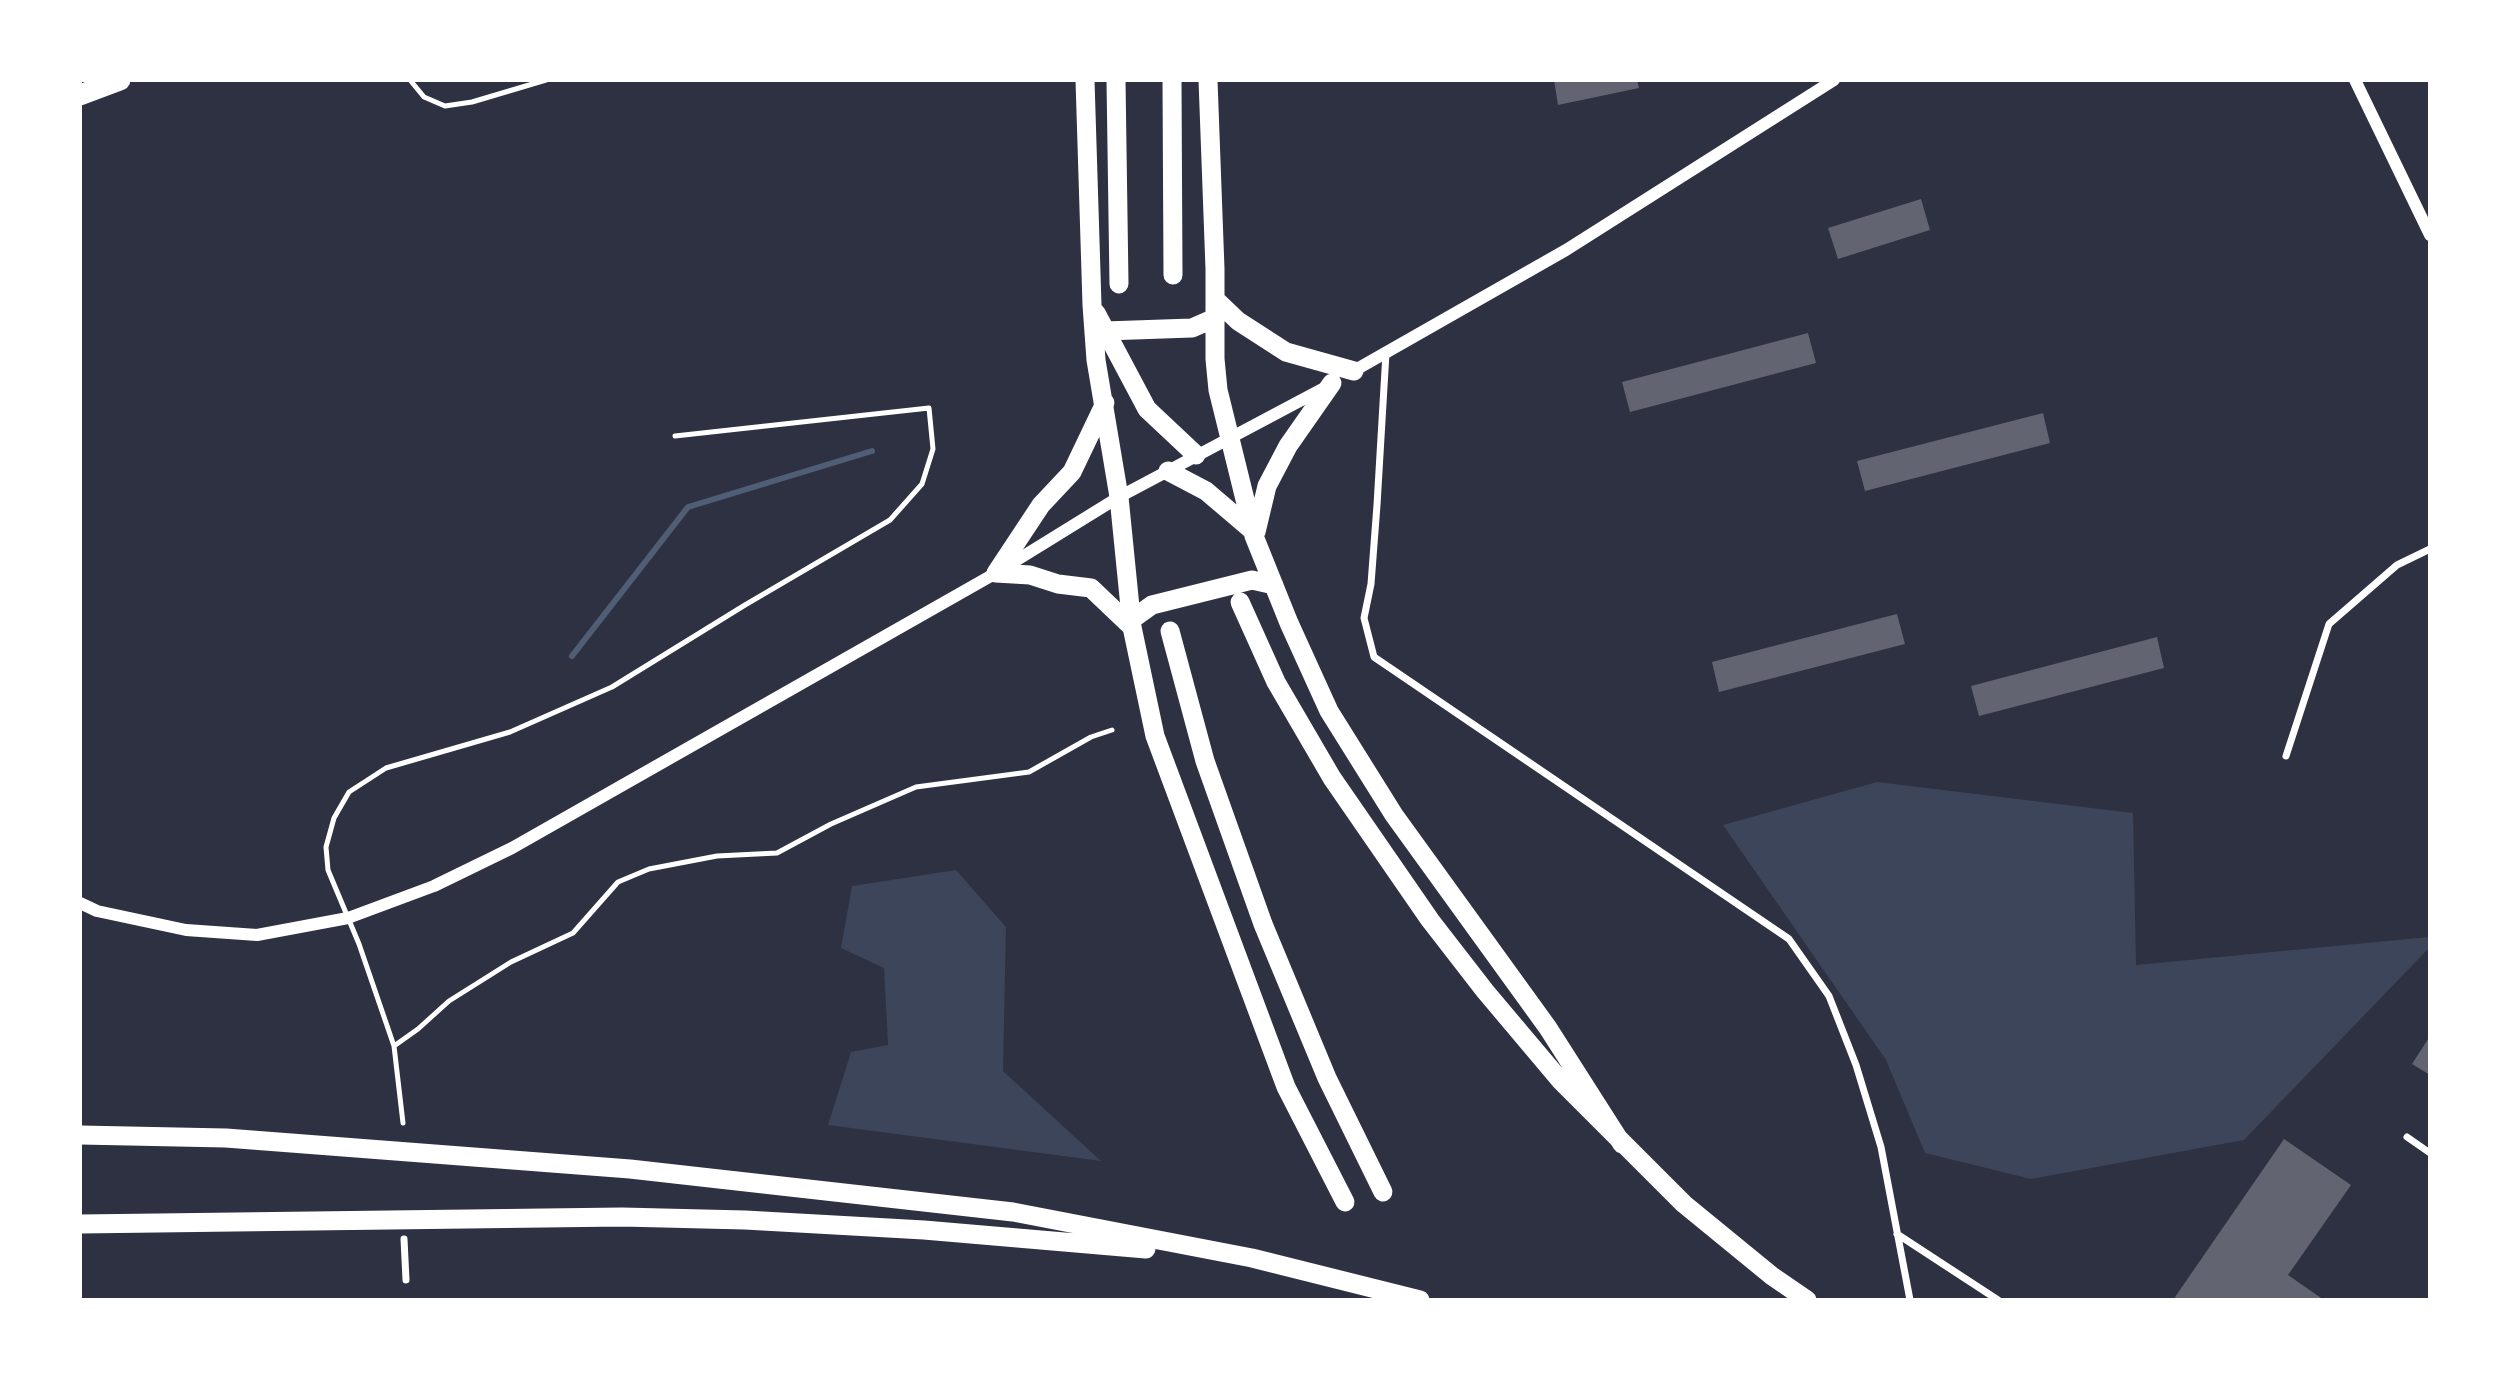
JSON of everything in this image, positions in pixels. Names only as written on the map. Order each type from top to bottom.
[{"type":"highway","points":[[80,95],[121,80]]},
{"type":"highway","points":[[1085,80],[1096,360],[1119,496],[1132,624],[1155,736],[1286,1087],[1345,1202]]},
{"type":"highway","points":[[1116,80],[1119,284]]},
{"type":"highway","points":[[1172,80],[1173,275]]},
{"type":"highway","points":[[1208,80],[1218,390],[1254,534],[1329,711],[1395,815],[1548,1028],[1622,1144]]},
{"type":"highway","points":[[1215,299],[1238,321],[1286,352],[1354,371]]},
{"type":"highway","points":[[1092,305],[1147,409],[1196,455]]},
{"type":"highway","points":[[1105,331],[1192,328],[1215,318]]},
{"type":"highway","points":[[1254,534],[1267,486],[1288,446],[1332,383]]},
{"type":"highway","points":[[996,573],[1041,505],[1072,472],[1105,403]]},
{"type":"highway","points":[[1168,471],[1206,492],[1254,534]]},
{"type":"highway","points":[[996,573],[1030,575],[1058,584],[1091,588],[1132,624]]},
{"type":"highway","points":[[1132,624],[1152,605],[1252,580],[1274,585]]},
{"type":"highway","points":[[1240,602],[1298,723],[1332,778],[1430,920],[1485,991],[1560,1080],[1622,1144],[1720,1234],[1807,1300]]},
{"type":"highway","points":[[1170,631],[1205,761],[1264,924],[1327,1078],[1383,1192]]},
{"type":"highway","points":[[80,1135],[226,1138],[696,1176],[1013,1212],[1252,1258],[1420,1300]]},
{"type":"highway","points":[[80,1224],[622,1217],[745,1220],[924,1230],[1252,1258]]},
{"type":"street","points":[[80,903],[97,911],[186,930],[257,935],[348,918],[433,886],[512,848],[996,573],[1119,496],[1229,440],[1566,250],[1835,80]]},
{"type":"street","points":[[2355,80],[2430,235]]},
{"type":"street","points":[[1386,353],[1372,570],[1364,618],[1374,657],[1790,939],[1829,996],[1856,1065],[1881,1147],[1910,1300]]},
{"type":"street","points":[[2286,756],[2329,624],[2397,565],[2430,549]]},
{"type":"street","points":[[2407,1137],[2430,1153]]},
{"type":"street","points":[[1897,1234],[1998,1300]]},
{"type":"street","points":[[404,1239],[406,1280]]},
{"type":"lane","points":[[410,80],[424,97],[444,106],[472,102],[546,80]]},
{"type":"lane","points":[[403,1123],[394,1046],[328,870],[326,847],[334,818],[349,793],[386,768],[510,732],[612,687],[890,520],[922,484],[933,449],[929,408],[675,436]]},
{"type":"lane","points":[[394,1046],[449,1001],[511,962],[573,933],[618,882],[649,869],[717,856],[777,853],[831,824],[916,787],[1029,772],[1091,737],[1112,730]]},
{"type":"shaded area","points":[[1877,782],[2133,813],[2136,965],[2429,937],[2429,948],[2244,1140],[2031,1179],[1925,1153],[1886,1060],[1723,825]]},
{"type":"shaded area","points":[[956,870],[1006,927],[1003,1071],[1101,1161],[828,1125],[851,1052],[888,1045],[884,968],[841,948],[852,886]]},
{"type":"building","points":[[1554,80],[1637,80],[1639,88],[1558,105]]},
{"type":"building","points":[[1921,199],[1930,230],[1838,259],[1828,228]]},
{"type":"building","points":[[1808,333],[1816,363],[1630,412],[1622,382]]},
{"type":"building","points":[[2043,413],[2050,443],[1865,491],[1857,461]]},
{"type":"building","points":[[1897,614],[1905,644],[1719,692],[1712,662]]},
{"type":"building","points":[[2157,637],[2164,668],[1979,716],[1971,686]]},
{"type":"building","points":[[2430,1036],[2430,1075],[2412,1064]]},
{"type":"building","points":[[2284,1139],[2351,1185],[2288,1275],[2324,1300],[2173,1300]]},
{"type":"waterway","points":[[572,656],[688,507],[872,451]]}]
